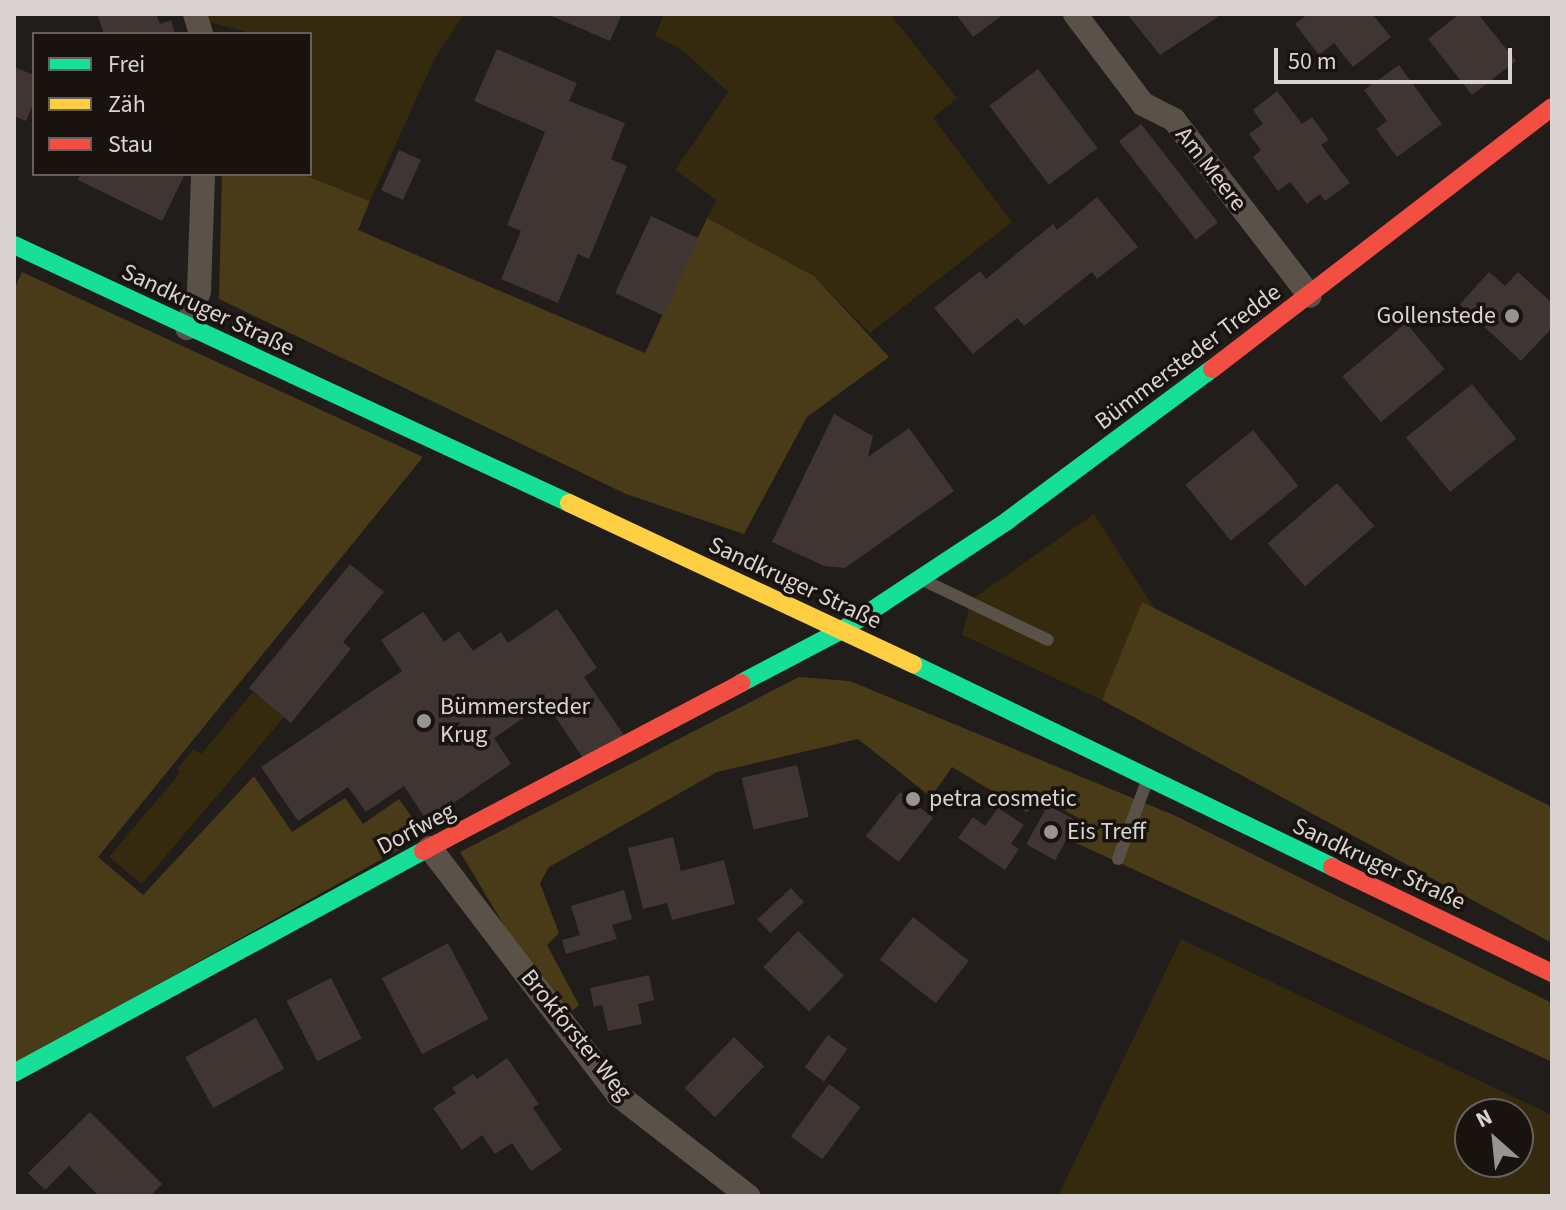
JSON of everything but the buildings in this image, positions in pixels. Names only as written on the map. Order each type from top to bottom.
[{"type":"street","name":"Am Meere","points":[[1075,14],[1143,104],[1174,120],[1310,296]]},
{"type":"street","name":"Bümmersteder Tredde","points":[[842,630],[921,580],[1310,296],[1552,107]]},
{"type":"street","points":[[187,328],[199,291],[203,176]]},
{"type":"street","name":"Sandkruger Straße","points":[[14,245],[842,630],[1552,973]]},
{"type":"street","name":"Dorfweg","points":[[14,1073],[842,630]]},
{"type":"street","name":"Brokforster Weg","points":[[430,848],[618,1095],[748,1196]]},
{"type":"lane","points":[[921,580],[1048,640]]},
{"type":"lane","points":[[1118,859],[1148,778]]},
{"type":"shaded area","points":[[198,14],[464,14],[434,60],[370,201],[307,176],[312,176],[312,32],[247,32],[200,20]]},
{"type":"shaded area","points":[[664,14],[890,14],[957,98],[933,118],[1012,222],[870,333],[814,276],[707,218],[716,200],[675,170],[728,92],[681,49],[655,36]]},
{"type":"shaded area","points":[[222,176],[307,176],[370,201],[358,230],[645,353],[707,218],[814,276],[889,357],[807,417],[744,534],[626,494],[219,299]]},
{"type":"shaded area","points":[[22,272],[423,457],[98,857],[143,895],[254,776],[292,832],[345,798],[363,824],[399,799],[425,835],[14,1065],[14,290]]},
{"type":"shaded area","points":[[1094,514],[1154,608],[1142,603],[1102,700],[962,635],[971,600]]},
{"type":"shaded area","points":[[1142,602],[1552,807],[1552,943],[1102,700]]},
{"type":"shaded area","points":[[799,677],[850,681],[1176,816],[1552,1003],[1552,1062],[1074,842],[1085,822],[1042,797],[1027,812],[952,767],[931,797],[858,739],[717,772],[549,867],[540,883],[559,933],[547,945],[579,1005],[561,1020],[460,852]]},
{"type":"shaded area","points":[[253,692],[284,717],[142,884],[109,857],[180,773],[177,769],[194,749],[201,754]]},
{"type":"shaded area","points":[[1181,939],[1516,1098],[1454,1098],[1454,1178],[1534,1178],[1534,1106],[1552,1115],[1552,1196],[1058,1196]]},
{"type":"traffic: fast","points":[[14,245],[569,503]]},
{"type":"traffic: fast","points":[[741,683],[842,630],[1007,521],[1212,369]]},
{"type":"traffic: fast","points":[[913,664],[1332,867]]},
{"type":"traffic: fast","points":[[14,1073],[423,851]]},
{"type":"traffic: slow","points":[[569,503],[913,664]]},
{"type":"traffic: jam","points":[[1212,369],[1552,107]]},
{"type":"traffic: jam","points":[[423,851],[741,683]]},
{"type":"traffic: jam","points":[[1332,867],[1552,973]]},
{"type":"place","name":"Gollenstede","points":[[1512,316]]},
{"type":"place","name":"Bümmersteder Krug","points":[[424,721]]},
{"type":"place","name":"petra cosmetic","points":[[913,799]]},
{"type":"place","name":"Eis Treff","points":[[1051,832]]}]
